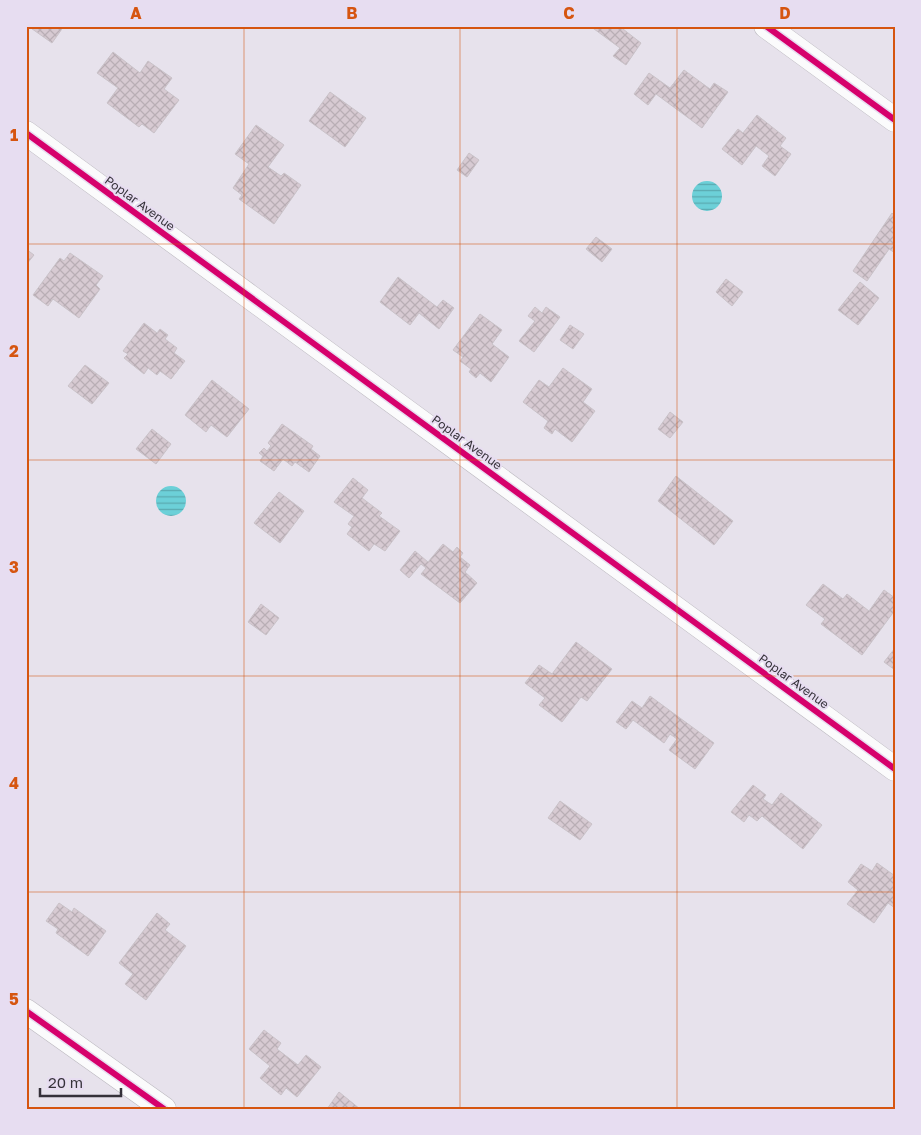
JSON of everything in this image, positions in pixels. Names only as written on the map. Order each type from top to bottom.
[{"type":"street","points":[[766,26],[895,120]]},
{"type":"street","name":"Poplar Avenue","points":[[26,133],[895,769]]},
{"type":"street","points":[[26,1011],[164,1109]]},
{"type":"water","points":[[707,181],[718,185],[722,196],[718,207],[707,211],[696,207],[692,196],[696,185]]},
{"type":"water","points":[[171,486],[182,490],[186,501],[182,512],[171,516],[160,512],[156,501],[160,490]]},
{"type":"building","points":[[28,26],[64,26],[52,43]]},
{"type":"building","points":[[590,26],[626,26],[623,29],[641,43],[626,65],[613,56],[620,48]]},
{"type":"building","points":[[113,52],[140,73],[148,61],[172,78],[164,89],[179,100],[154,133],[142,124],[139,127],[107,103],[118,88],[97,73]]},
{"type":"building","points":[[684,70],[710,89],[714,83],[728,92],[702,128],[656,94],[648,105],[634,94],[649,73],[670,88]]},
{"type":"building","points":[[330,92],[366,118],[345,147],[309,121]]},
{"type":"building","points":[[757,115],[786,138],[780,146],[791,154],[775,176],[762,166],[769,156],[756,146],[742,165],[722,149],[738,129],[743,133]]},
{"type":"building","points":[[256,125],[284,145],[268,167],[281,176],[284,173],[301,185],[274,224],[239,199],[242,195],[233,188],[249,164],[235,154]]},
{"type":"building","points":[[469,153],[479,160],[467,177],[457,170]]},
{"type":"building","points":[[892,213],[895,216],[895,253],[889,249],[867,281],[853,271]]},
{"type":"building","points":[[596,237],[612,249],[602,262],[586,249]]},
{"type":"building","points":[[26,249],[34,255],[26,265]]},
{"type":"building","points":[[70,253],[103,276],[96,285],[100,289],[79,318],[53,299],[48,306],[33,295],[60,258],[64,261]]},
{"type":"building","points":[[398,277],[437,307],[443,300],[454,308],[439,329],[419,313],[410,325],[380,302]]},
{"type":"building","points":[[726,279],[743,292],[732,306],[716,292]]},
{"type":"building","points":[[860,282],[879,298],[858,325],[838,310]]},
{"type":"building","points":[[535,307],[542,313],[546,307],[560,317],[534,352],[519,341],[535,321],[528,316]]},
{"type":"building","points":[[480,314],[502,330],[492,344],[509,357],[491,382],[480,373],[476,378],[469,372],[471,369],[460,361],[463,357],[453,350]]},
{"type":"building","points":[[144,323],[157,333],[160,329],[168,335],[165,339],[177,348],[174,353],[185,361],[171,379],[160,371],[157,375],[148,368],[144,374],[124,358],[128,354],[123,351]]},
{"type":"building","points":[[570,325],[584,334],[573,349],[560,340]]},
{"type":"building","points":[[85,365],[109,383],[92,404],[68,386]]},
{"type":"building","points":[[563,368],[592,389],[583,402],[595,411],[572,442],[555,429],[552,434],[544,428],[548,421],[523,402],[539,380],[549,387]]},
{"type":"building","points":[[212,380],[249,409],[227,437],[211,425],[206,432],[185,415]]},
{"type":"building","points":[[670,412],[683,422],[670,438],[658,429]]},
{"type":"building","points":[[282,424],[313,446],[311,449],[320,456],[309,472],[295,462],[292,466],[283,459],[274,471],[260,461],[263,456],[259,453],[264,448],[267,451],[271,446],[268,443]]},
{"type":"building","points":[[152,429],[171,444],[156,464],[136,449]]},
{"type":"building","points":[[676,476],[733,521],[714,545],[658,501]]},
{"type":"building","points":[[353,478],[368,490],[362,498],[382,513],[379,516],[400,531],[385,551],[374,544],[369,551],[347,534],[352,527],[348,524],[354,516],[334,502]]},
{"type":"building","points":[[279,492],[304,511],[280,543],[254,523]]},
{"type":"building","points":[[443,544],[453,552],[457,547],[463,553],[460,557],[470,565],[465,572],[477,583],[460,603],[421,574],[426,568],[421,564],[409,578],[400,570],[415,551],[428,562]]},
{"type":"building","points":[[823,584],[843,599],[847,594],[869,611],[884,590],[895,598],[895,610],[862,655],[821,624],[825,619],[806,605]]},
{"type":"building","points":[[261,604],[279,618],[266,635],[248,622]]},
{"type":"building","points":[[576,642],[612,669],[587,701],[581,697],[562,722],[539,705],[545,698],[525,683],[539,665],[552,674]]},
{"type":"building","points":[[895,648],[895,670],[884,662]]},
{"type":"building","points":[[650,696],[714,743],[695,769],[669,750],[677,739],[670,734],[664,743],[633,720],[626,729],[616,722],[632,701],[642,708]]},
{"type":"building","points":[[753,785],[766,795],[763,799],[772,805],[781,793],[822,825],[803,849],[762,816],[757,821],[749,815],[744,822],[731,812]]},
{"type":"building","points":[[560,801],[592,824],[580,840],[548,818]]},
{"type":"building","points":[[877,863],[895,876],[895,908],[888,903],[874,923],[847,904],[858,890],[848,882],[861,864],[872,871]]},
{"type":"building","points":[[59,903],[72,912],[74,908],[106,931],[88,956],[56,933],[58,929],[46,921]]},
{"type":"building","points":[[157,913],[170,924],[165,930],[186,946],[146,1000],[125,984],[133,974],[119,963]]},
{"type":"building","points":[[264,1030],[281,1043],[277,1049],[298,1065],[306,1055],[321,1067],[297,1097],[286,1088],[281,1095],[260,1078],[270,1066],[249,1049]]},
{"type":"building","points":[[339,1092],[360,1109],[327,1109]]},
{"type":"cycle path","points":[[766,26],[895,120]]},
{"type":"cycle path","points":[[26,133],[895,769]]},
{"type":"cycle path","points":[[26,1011],[164,1109]]}]
